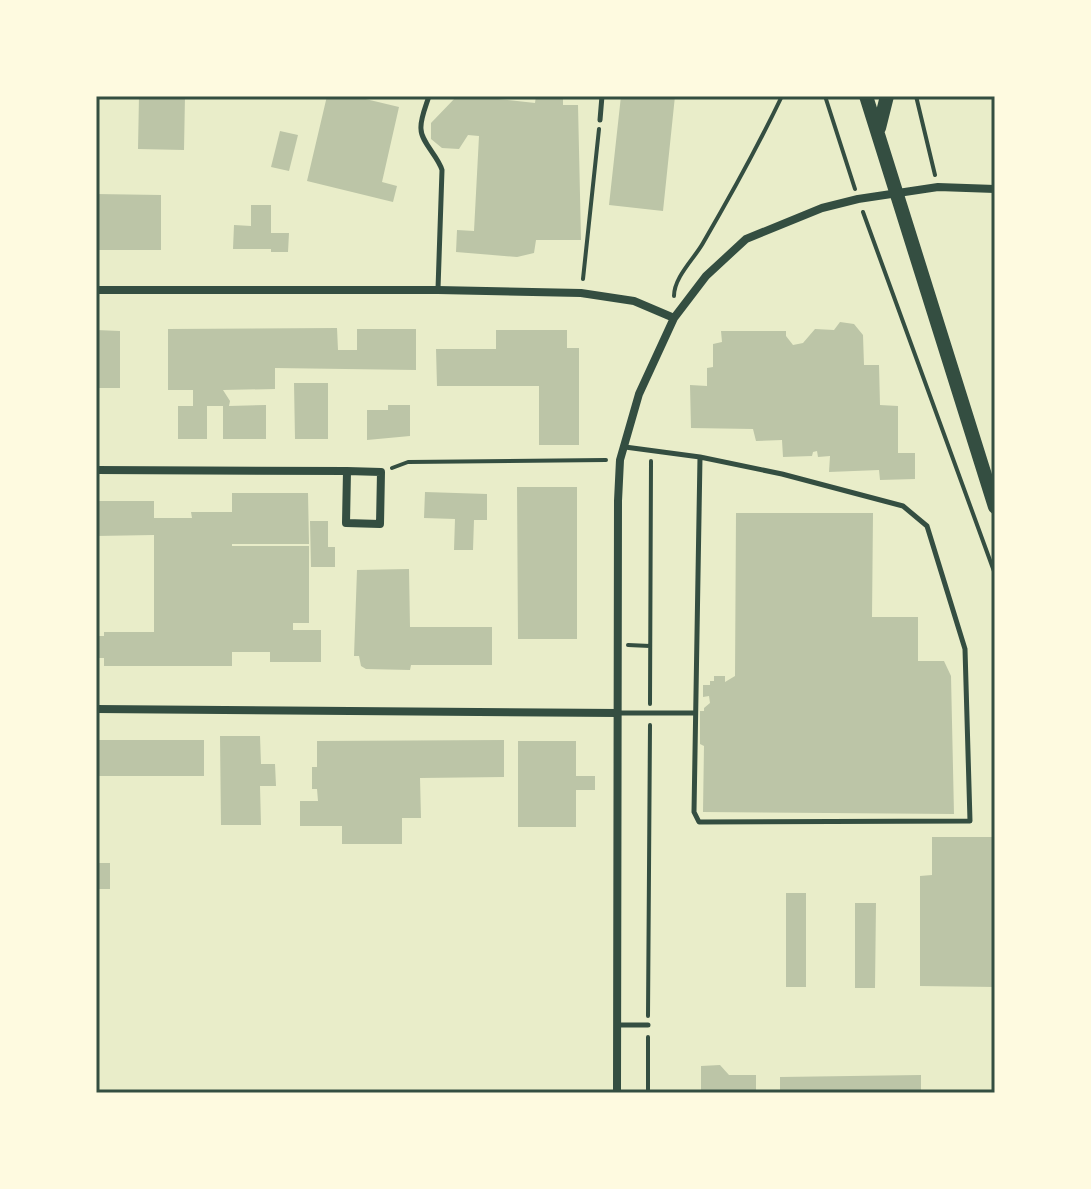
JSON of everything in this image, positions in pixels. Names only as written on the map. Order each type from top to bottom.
[{"type":"main road","points":[[866,96],[995,507]]},
{"type":"main road","points":[[879,132],[887,96]]},
{"type":"street","points":[[617,1093],[617,513],[620,460],[639,394],[674,318],[706,276],[746,239],[822,208],[858,199],[938,187],[995,189]]},
{"type":"street","points":[[96,290],[581,293],[634,301],[674,318]]},
{"type":"street","points":[[96,470],[347,471],[381,472],[380,524],[346,523],[347,471]]},
{"type":"street","points":[[96,709],[618,713]]},
{"type":"lane","points":[[429,96],[420,127],[442,170],[438,290]]},
{"type":"lane","points":[[600,120],[602,96]]},
{"type":"lane","points":[[624,446],[700,457],[782,474],[903,506],[927,526],[965,649],[970,821],[699,822],[694,812],[700,457]]},
{"type":"lane","points":[[618,713],[695,713]]},
{"type":"lane","points":[[618,1025],[648,1025]]},
{"type":"path","points":[[674,318],[674,287],[763,137],[782,96]]},
{"type":"path","points":[[825,96],[858,199],[995,574]]},
{"type":"path","points":[[916,96],[938,187]]},
{"type":"path","points":[[581,293],[600,120]]},
{"type":"path","points":[[648,1093],[651,450]]},
{"type":"path","points":[[381,472],[408,462],[620,460]]},
{"type":"path","points":[[618,645],[650,646]]},
{"type":"building","points":[[139,96],[185,96],[184,150],[138,149]]},
{"type":"building","points":[[327,96],[353,96],[399,107],[382,182],[397,186],[393,202],[307,181]]},
{"type":"building","points":[[457,96],[495,96],[498,99],[535,103],[536,96],[563,96],[563,105],[578,105],[581,240],[536,240],[534,253],[517,257],[456,252],[457,230],[474,231],[479,136],[468,135],[459,149],[442,148],[431,139],[431,123]]},
{"type":"building","points":[[621,96],[675,96],[663,211],[609,205]]},
{"type":"building","points":[[280,131],[298,135],[289,171],[271,167]]},
{"type":"building","points":[[96,194],[161,195],[161,250],[96,250]]},
{"type":"building","points":[[251,205],[271,205],[271,233],[289,233],[288,252],[233,249],[234,225],[251,226]]},
{"type":"building","points":[[840,322],[854,324],[863,335],[864,365],[879,365],[880,405],[898,406],[898,453],[915,453],[915,479],[880,480],[879,470],[829,472],[830,456],[818,457],[817,451],[812,456],[783,457],[782,440],[756,441],[753,429],[691,428],[690,385],[707,386],[707,368],[713,367],[713,344],[722,342],[721,331],[786,331],[793,345],[803,343],[815,329],[834,330]]},
{"type":"building","points":[[337,328],[338,350],[357,350],[357,329],[416,329],[416,370],[275,368],[275,389],[223,390],[230,401],[229,406],[266,405],[266,439],[223,439],[223,406],[207,406],[207,439],[178,439],[178,406],[193,406],[193,390],[168,390],[168,329]]},
{"type":"building","points":[[96,330],[120,331],[120,388],[96,388]]},
{"type":"building","points":[[496,330],[567,330],[567,348],[579,348],[579,445],[539,445],[539,386],[437,386],[436,349],[496,349]]},
{"type":"building","points":[[294,383],[328,383],[328,439],[295,439]]},
{"type":"building","points":[[388,405],[410,405],[410,436],[367,440],[367,410],[388,410]]},
{"type":"building","points":[[517,487],[577,487],[577,639],[518,639]]},
{"type":"building","points":[[425,492],[487,494],[487,520],[474,520],[473,550],[454,550],[455,519],[424,518]]},
{"type":"building","points":[[232,493],[308,493],[309,544],[232,546],[309,546],[309,623],[293,623],[293,630],[321,630],[321,662],[270,662],[270,652],[232,652],[232,666],[104,666],[104,658],[96,658],[96,636],[104,636],[104,632],[154,632],[154,535],[96,536],[96,501],[154,501],[154,518],[192,518],[191,512],[232,512]]},
{"type":"building","points":[[736,513],[873,513],[872,617],[918,617],[918,661],[944,661],[951,676],[954,814],[703,812],[704,746],[700,744],[700,711],[704,711],[710,703],[709,696],[703,697],[703,685],[710,685],[714,676],[725,676],[725,682],[735,676]]},
{"type":"building","points":[[310,521],[328,521],[328,547],[335,547],[335,567],[311,567]]},
{"type":"building","points":[[409,569],[410,627],[492,627],[492,665],[411,665],[410,670],[366,669],[361,666],[359,656],[354,656],[357,570]]},
{"type":"building","points":[[220,736],[260,736],[261,764],[275,764],[276,786],[260,786],[261,825],[221,825]]},
{"type":"building","points":[[96,740],[204,740],[204,776],[96,776]]},
{"type":"building","points":[[504,740],[504,777],[420,778],[421,818],[402,818],[402,844],[342,844],[342,826],[300,826],[300,801],[318,801],[317,789],[312,789],[312,767],[317,767],[317,741]]},
{"type":"building","points":[[518,741],[576,741],[576,776],[595,776],[595,790],[576,790],[576,827],[518,827]]},
{"type":"building","points":[[932,837],[995,837],[995,987],[920,986],[920,876],[932,875]]},
{"type":"building","points":[[96,863],[110,863],[110,889],[96,889]]},
{"type":"building","points":[[786,893],[806,893],[806,987],[786,987]]},
{"type":"building","points":[[855,903],[876,903],[875,988],[855,988]]},
{"type":"building","points":[[720,1065],[729,1075],[756,1075],[756,1093],[701,1093],[701,1066]]},
{"type":"building","points":[[921,1075],[921,1093],[780,1093],[780,1077]]}]
